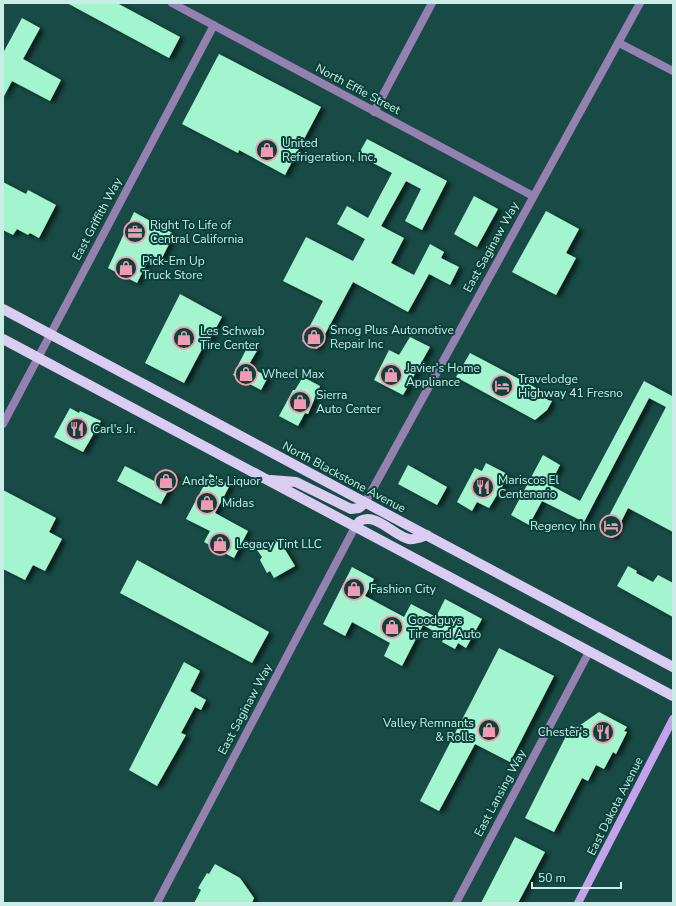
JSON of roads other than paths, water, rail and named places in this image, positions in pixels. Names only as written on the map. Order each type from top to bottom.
[{"type":"main road","name":"North Blackstone Avenue","points":[[3,309],[673,667]]},
{"type":"main road","points":[[3,339],[673,696]]},
{"type":"main road","points":[[267,480],[296,482],[351,509],[359,508],[365,503]]},
{"type":"main road","points":[[355,527],[360,521],[366,519],[377,522],[408,539],[418,539],[427,535]]},
{"type":"street","name":"North Effie Street","points":[[172,3],[533,196]]},
{"type":"street","points":[[374,112],[432,3]]},
{"type":"street","name":"East Saginaw Way","points":[[365,503],[640,3]]},
{"type":"street","name":"East Griffith Way","points":[[3,424],[49,334],[214,25]]},
{"type":"street","points":[[619,43],[673,71]]},
{"type":"street","name":"East Saginaw Way","points":[[157,903],[355,527]]},
{"type":"street","name":"East Lansing Way","points":[[456,903],[589,652]]},
{"type":"street","name":"East Dakota Avenue","points":[[578,903],[673,719]]},
{"type":"place","name":"United Refrigeration, Inc.","points":[[267,150]]},
{"type":"place","name":"Right To Life of Central California","points":[[135,232]]},
{"type":"place","name":"Pick-Em Up Truck Store","points":[[126,268]]},
{"type":"place","name":"Smog Plus Automotive Repair Inc","points":[[314,337]]},
{"type":"place","name":"Les Schwab Tire Center","points":[[184,338]]},
{"type":"place","name":"Wheel Max","points":[[246,374]]},
{"type":"place","name":"Javier's Home Appliance","points":[[391,375]]},
{"type":"place","name":"Travelodge Highway 41 Fresno","points":[[502,386]]},
{"type":"place","name":"Sierra Auto Center","points":[[300,402]]},
{"type":"place","name":"Carl's Jr.","points":[[77,429]]},
{"type":"place","name":"Andre's Liquor","points":[[166,481]]},
{"type":"place","name":"Mariscos El Centenario","points":[[483,487]]},
{"type":"place","name":"Midas","points":[[207,503]]},
{"type":"place","name":"Regency Inn","points":[[611,526]]},
{"type":"place","name":"Legacy Tint LLC","points":[[220,544]]},
{"type":"place","name":"Fashion City","points":[[354,589]]},
{"type":"place","name":"Goodguys Tire and Auto","points":[[392,627]]},
{"type":"place","name":"Valley Remnants & Rolls","points":[[489,730]]},
{"type":"place","name":"Chester's","points":[[603,732]]}]
